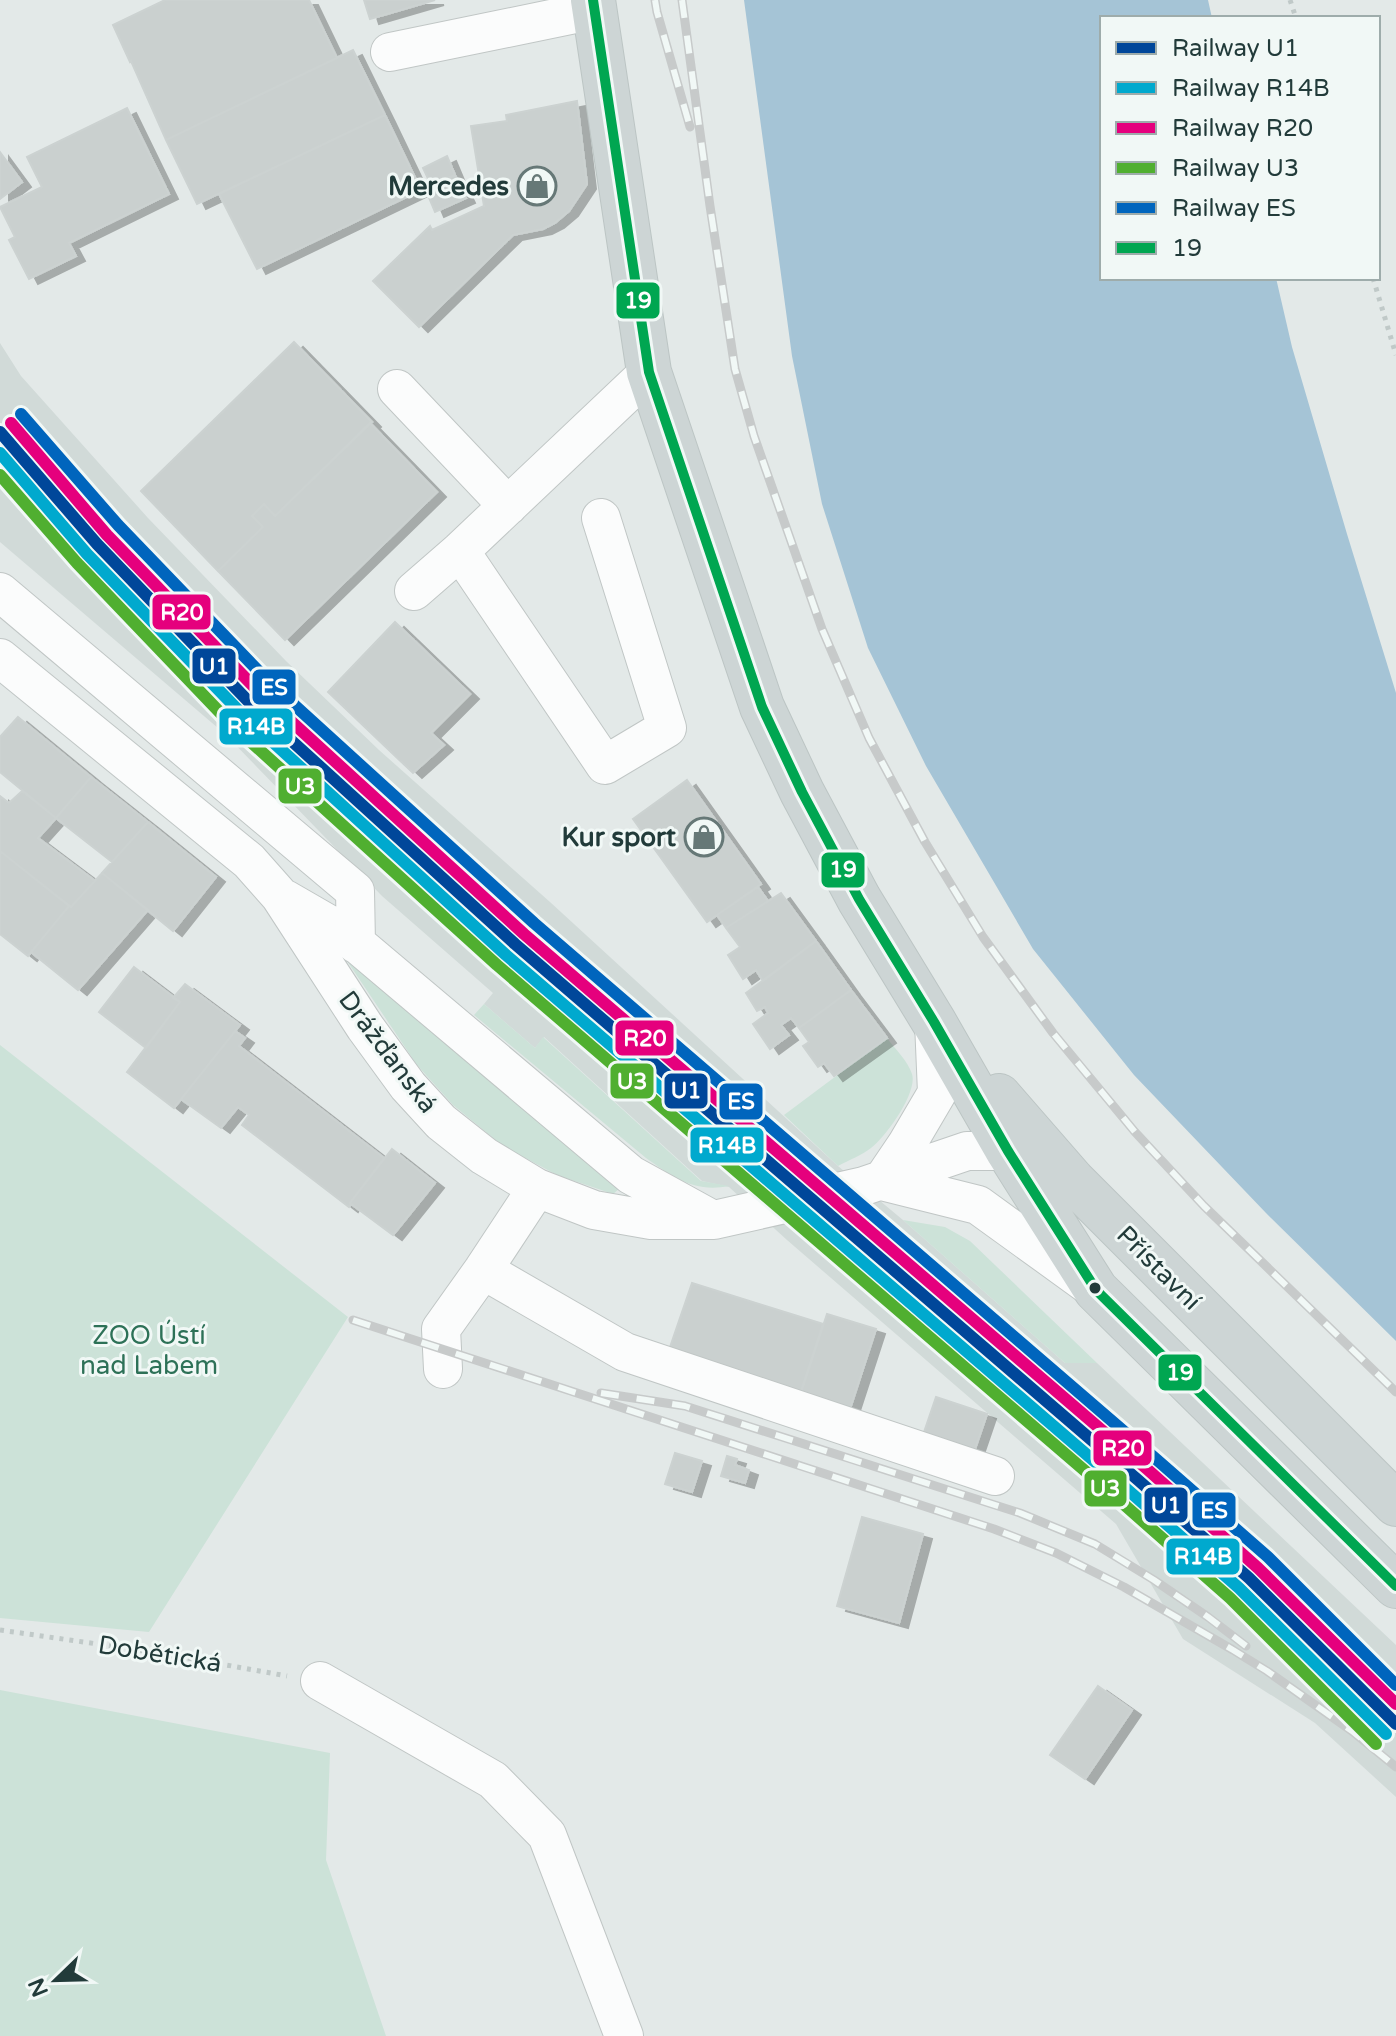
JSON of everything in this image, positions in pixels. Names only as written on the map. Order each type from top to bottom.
[{"type":"main road","name":"Přístavní","points":[[594,5],[649,372],[762,707],[802,792],[859,899],[1008,1151],[1096,1290],[1396,1586]]},
{"type":"main road","name":"Přístavní","points":[[934,1022],[1073,1181],[1396,1504]]},
{"type":"street","points":[[390,52],[594,5]]},
{"type":"street","points":[[414,591],[649,372]]},
{"type":"street","points":[[397,389],[508,506]]},
{"type":"street","points":[[460,551],[605,765],[667,728],[601,518]]},
{"type":"street","points":[[0,592],[355,891],[356,944]]},
{"type":"street","name":"Drážďanská","points":[[0,658],[249,861],[280,896],[365,1027],[408,1086],[441,1122],[484,1156],[537,1188],[594,1210],[651,1220],[714,1220],[882,1181],[967,1151],[1008,1151]]},
{"type":"street","points":[[280,896],[344,933],[631,1175],[714,1220]]},
{"type":"street","points":[[934,1022],[937,1093],[882,1181],[978,1205],[1096,1290]]},
{"type":"street","points":[[1008,1151],[1073,1181]]},
{"type":"street","points":[[443,1369],[441,1329],[537,1188]]},
{"type":"street","points":[[483,1270],[625,1352],[995,1476]]},
{"type":"street","points":[[320,1681],[493,1780],[547,1835],[624,2036]]},
{"type":"path","points":[[1374,280],[1396,355]]},
{"type":"path","name":"Dobětická","points":[[0,1630],[160,1653],[320,1681]]},
{"type":"shaded area","points":[[0,343],[21,376],[148,518],[286,661],[379,750],[838,1166],[1065,1363],[1097,1363],[1396,1645],[1396,1797],[1315,1723],[1183,1639],[1116,1524],[729,1187],[702,1181],[544,1037],[535,1048],[484,1004],[493,993],[382,896],[225,734],[0,542]]},
{"type":"green space","points":[[339,949],[619,1189],[613,1194],[557,1175],[503,1146],[453,1105],[417,1065]]},
{"type":"green space","points":[[484,1004],[535,1048],[543,1037],[701,1181],[729,1186],[716,1188],[684,1182],[646,1158],[474,1015]]},
{"type":"green space","points":[[887,1038],[910,1069],[913,1082],[910,1092],[899,1114],[877,1142],[864,1153],[838,1166],[784,1115]]},
{"type":"green space","name":"ZOO Ústí nad Labem","points":[[0,1045],[348,1317],[149,1632],[0,1618]]},
{"type":"green space","points":[[903,1220],[945,1227],[970,1241],[1097,1363],[1065,1363]]},
{"type":"green space","points":[[0,1690],[330,1753],[326,1860],[386,2036],[0,2036]]},
{"type":"water","points":[[744,0],[1208,0],[1212,16],[1100,16],[1100,280],[1276,280],[1292,347],[1396,693],[1396,1341],[1266,1213],[1134,1075],[1033,949],[926,766],[868,648],[822,504],[792,356]]},
{"type":"building","points":[[165,0],[309,0],[337,58],[166,140],[113,25]]},
{"type":"building","points":[[364,0],[435,0],[370,19]]},
{"type":"building","points":[[353,50],[385,115],[197,204],[166,140]]},
{"type":"building","points":[[577,101],[587,184],[569,211],[543,229],[513,235],[419,327],[373,281],[430,226],[432,230],[484,206],[471,126],[507,121],[506,115]]},
{"type":"building","points":[[127,108],[169,194],[69,243],[76,256],[29,279],[9,240],[15,237],[0,207],[42,187],[27,157]]},
{"type":"building","points":[[385,115],[421,190],[257,269],[219,194]]},
{"type":"building","points":[[0,152],[22,182],[0,199]]},
{"type":"building","points":[[447,156],[455,175],[431,185],[423,168]]},
{"type":"building","points":[[455,175],[466,198],[435,212],[425,188]]},
{"type":"building","points":[[294,342],[372,422],[275,516],[264,504],[252,516],[263,527],[218,571],[141,491]]},
{"type":"building","points":[[370,423],[437,492],[285,640],[218,571],[263,527],[252,516],[264,504],[275,516]]},
{"type":"building","points":[[395,622],[470,694],[431,733],[444,745],[413,773],[328,692]]},
{"type":"building","points":[[18,717],[91,777],[56,818],[0,772],[0,737]]},
{"type":"building","points":[[91,777],[148,822],[112,862],[56,818]]},
{"type":"building","points":[[687,780],[761,884],[707,922],[633,819]]},
{"type":"building","points":[[22,791],[56,818],[38,838],[95,881],[71,907],[0,851],[0,796],[9,803]]},
{"type":"building","points":[[148,822],[216,877],[173,931],[102,873]]},
{"type":"building","points":[[0,851],[69,906],[28,956],[0,934]]},
{"type":"building","points":[[102,873],[148,910],[78,990],[31,952],[69,906]]},
{"type":"building","points":[[758,887],[768,901],[726,928],[717,915]]},
{"type":"building","points":[[781,893],[816,941],[763,981],[756,970],[743,979],[728,955],[740,947],[726,928]]},
{"type":"building","points":[[816,941],[851,990],[799,1028],[791,1018],[781,1025],[789,1035],[770,1049],[753,1024],[768,1013],[765,1007],[757,1011],[746,993]]},
{"type":"building","points":[[134,967],[180,1002],[146,1048],[99,1012]]},
{"type":"building","points":[[185,984],[240,1025],[174,1108],[127,1072],[180,1002],[173,998]]},
{"type":"building","points":[[851,990],[887,1038],[834,1076],[824,1063],[818,1067],[803,1046],[809,1042],[799,1028]]},
{"type":"building","points":[[235,1031],[245,1038],[239,1046],[384,1158],[349,1207],[242,1125],[249,1115],[238,1107],[221,1128],[181,1099]]},
{"type":"building","points":[[392,1149],[435,1183],[393,1235],[350,1203]]},
{"type":"building","points":[[692,1283],[823,1324],[801,1391],[669,1350]]},
{"type":"building","points":[[827,1314],[876,1329],[847,1418],[798,1402]]},
{"type":"building","points":[[936,1397],[987,1414],[974,1452],[923,1435]]},
{"type":"building","points":[[675,1453],[702,1461],[692,1492],[665,1484]]},
{"type":"building","points":[[727,1456],[737,1459],[735,1465],[749,1470],[745,1483],[721,1476]]},
{"type":"building","points":[[862,1517],[923,1534],[899,1623],[837,1606]]},
{"type":"building","points":[[1098,1686],[1132,1710],[1085,1779],[1050,1755]]},
{"type":"railway","points":[[655,0],[690,127]]},
{"type":"railway","points":[[682,0],[735,369],[754,436],[822,629],[869,738],[925,842],[983,937],[1053,1033],[1135,1132],[1204,1206],[1396,1392]]},
{"type":"railway","points":[[353,1320],[994,1529],[1056,1553],[1124,1587],[1267,1671],[1352,1731],[1396,1767]]},
{"type":"railway","points":[[601,1393],[685,1406],[1020,1513],[1095,1544],[1154,1580],[1246,1646]]},
{"type":"rail line","name":"ES","points":[[21,414],[118,525],[269,682],[534,923],[1268,1557],[1396,1685]]},
{"type":"rail line","name":"R20","points":[[11,423],[107,535],[259,692],[524,934],[1147,1469],[1258,1568],[1396,1704]]},
{"type":"rail line","name":"U1","points":[[0,432],[97,544],[249,702],[515,944],[1249,1578],[1396,1724]]},
{"type":"rail line","name":"R14B","points":[[0,453],[87,554],[240,712],[506,955],[1239,1588],[1386,1734]]},
{"type":"rail line","name":"U3","points":[[0,475],[77,563],[230,723],[497,965],[1230,1598],[1376,1744]]},
{"type":"transit line","name":"19","points":[[593,0],[649,372],[762,707],[802,792],[859,899],[1008,1151],[1096,1290],[1396,1586]]},
{"type":"place","name":"Mercedes","points":[[537,186]]},
{"type":"place","name":"Kur sport","points":[[704,837]]}]
